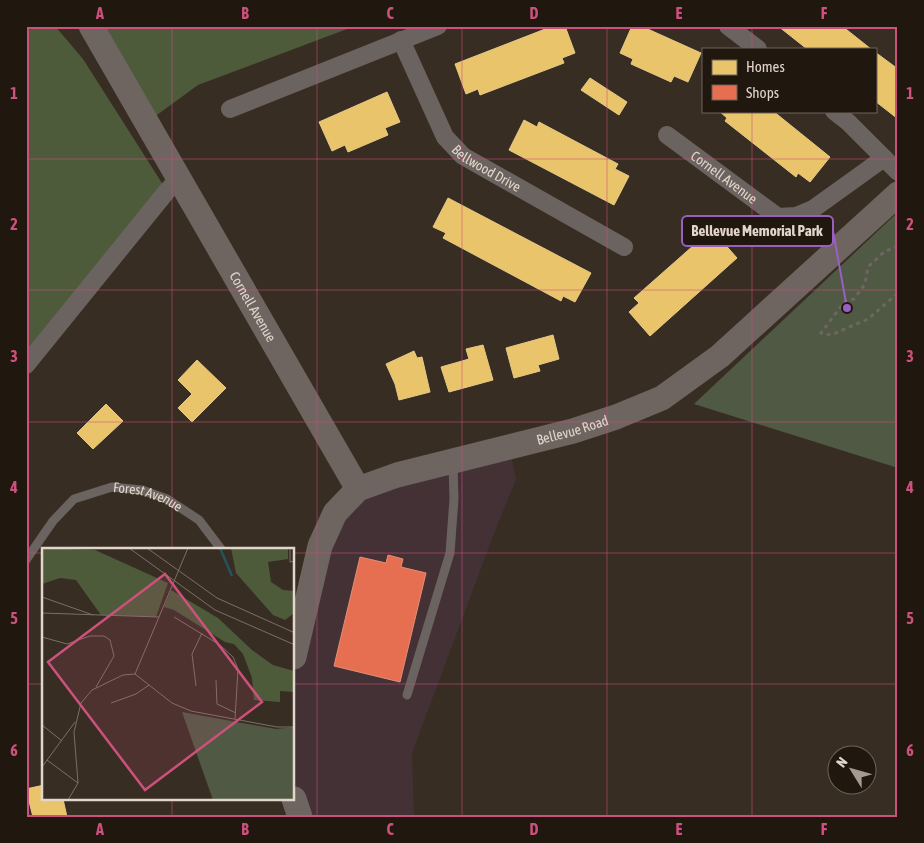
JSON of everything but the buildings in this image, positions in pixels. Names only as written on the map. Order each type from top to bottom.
[{"type":"street","name":"Cornell Avenue","points":[[91,26],[358,490]]},
{"type":"street","points":[[230,109],[438,26]]},
{"type":"street","points":[[728,26],[757,48]]},
{"type":"street","name":"Bellwood Drive","points":[[402,40],[445,137],[463,156],[624,247]]},
{"type":"street","points":[[835,112],[848,122],[898,172]]},
{"type":"street","name":"Cornell Avenue","points":[[667,135],[778,217],[796,216],[813,209],[884,158]]},
{"type":"street","points":[[26,365],[178,179]]},
{"type":"street","name":"Bellevue Road","points":[[295,653],[320,546],[335,513],[358,490],[397,474],[573,430],[616,417],[662,398],[720,356],[898,194]]},
{"type":"street","points":[[294,800],[300,817]]},
{"type":"lane","points":[[407,695],[450,553],[454,499],[453,461]]},
{"type":"lane","name":"Forest Avenue","points":[[26,560],[54,520],[74,499],[112,487],[142,490],[167,499],[200,520],[220,548]]},
{"type":"path","points":[[898,246],[884,252],[868,267],[865,284],[854,299],[845,301],[821,333],[832,335],[868,319],[898,293]]},
{"type":"shaded area","points":[[509,447],[516,479],[412,753],[414,817],[300,817],[294,800],[295,653],[320,547],[358,489]]},
{"type":"green space","points":[[38,26],[55,26],[83,59],[167,191],[26,365],[26,31]]},
{"type":"green space","points":[[106,26],[355,26],[198,85],[146,123],[93,30]]},
{"type":"green space","points":[[898,212],[898,468],[694,404]]},
{"type":"place","name":"Bellevue Memorial Park","points":[[847,308]]}]
